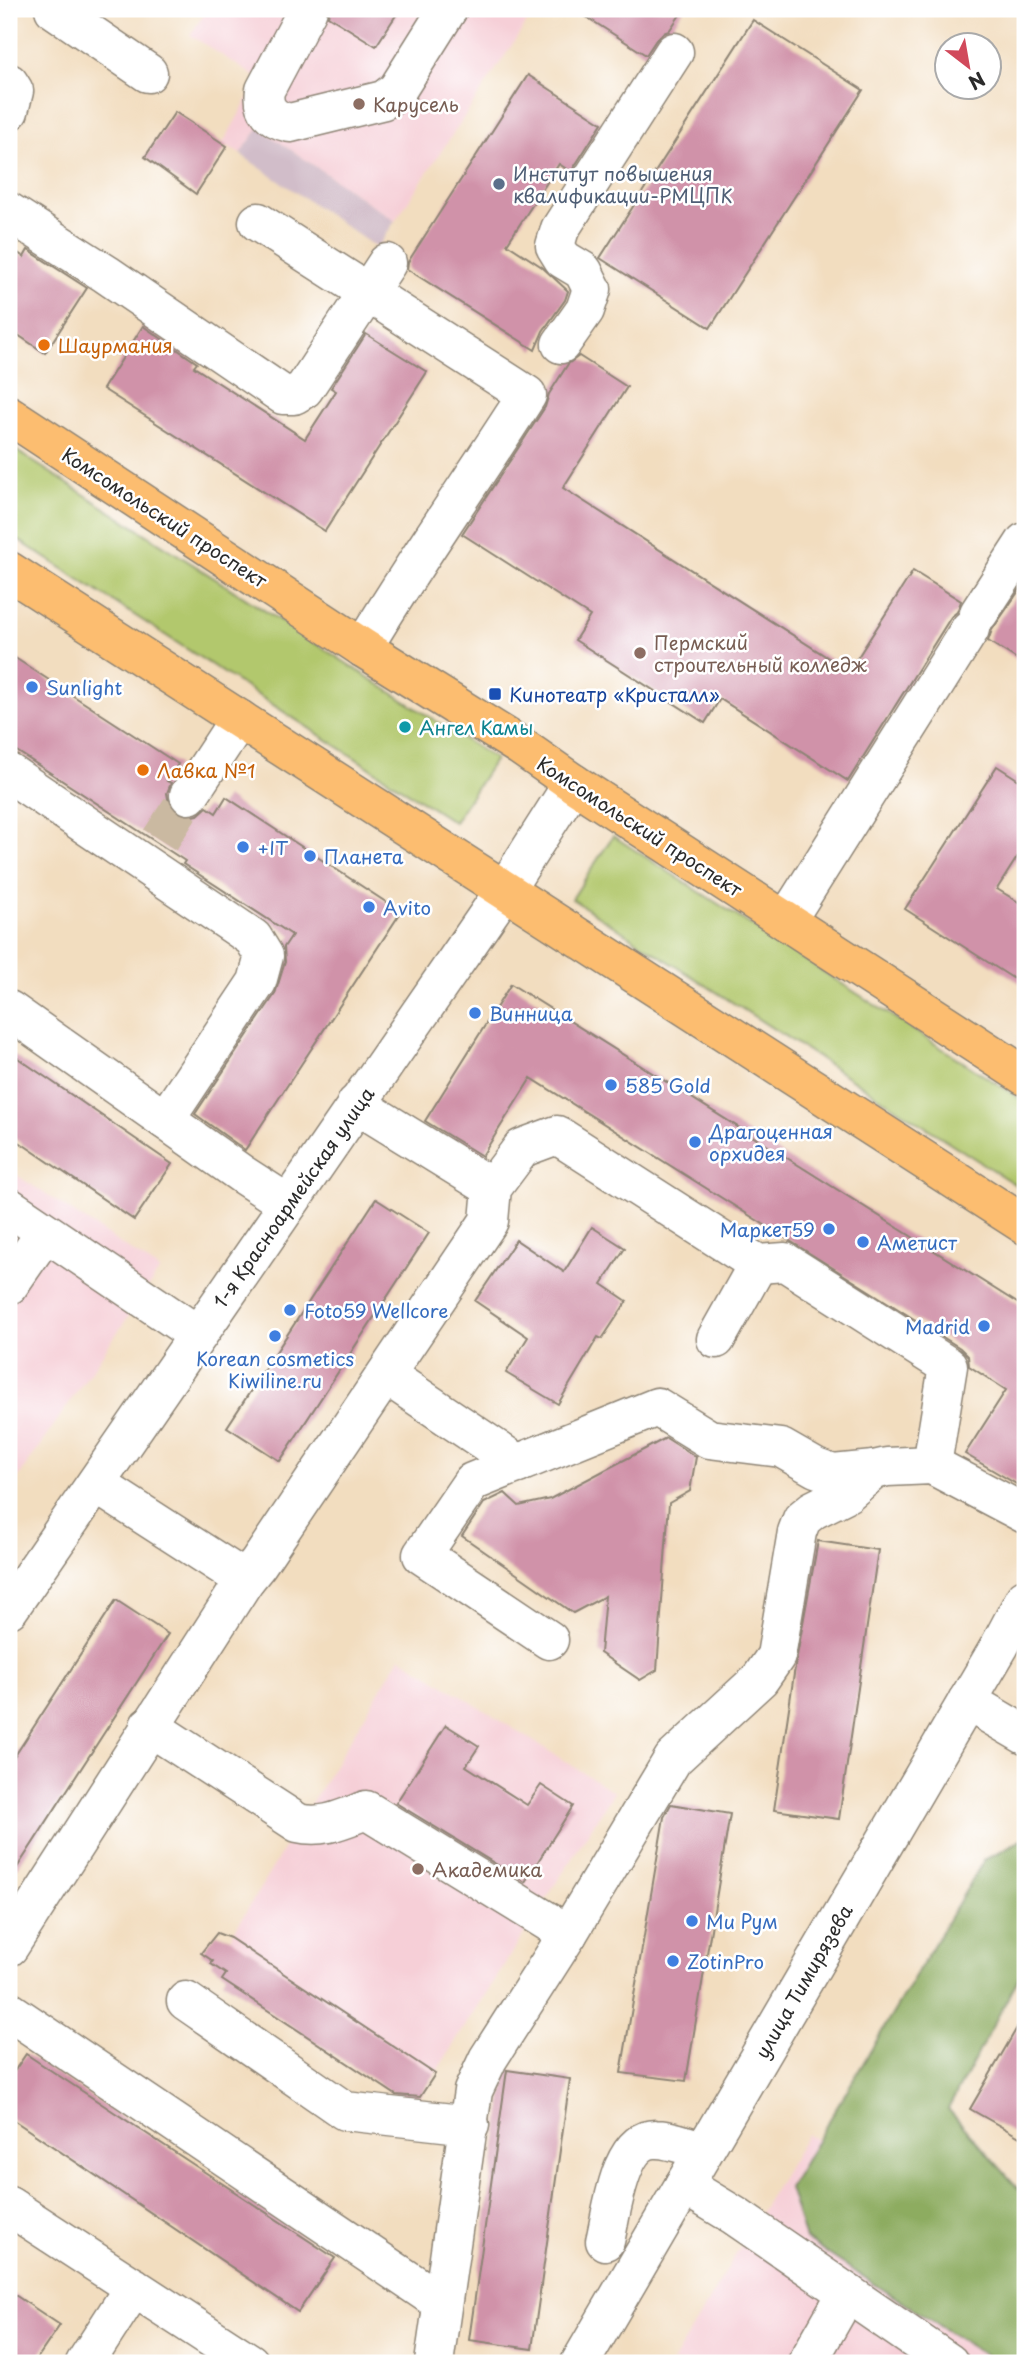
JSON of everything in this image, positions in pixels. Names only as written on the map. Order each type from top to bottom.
[{"type":"main road","name":"Комсомольский проспект","points":[[9,415],[363,648],[520,746],[1025,1076]]},
{"type":"main road","points":[[9,571],[1025,1225]]},
{"type":"street","points":[[54,9],[148,73]]},
{"type":"street","points":[[308,9],[265,90],[263,102],[277,121],[290,123],[384,100],[397,90],[448,9]]},
{"type":"street","points":[[363,648],[389,603],[585,310],[592,289],[583,271],[563,259],[555,246],[560,229],[674,52]]},
{"type":"street","points":[[9,83],[14,91],[9,111]]},
{"type":"street","points":[[9,212],[106,274],[283,395],[294,396],[304,389],[377,277]]},
{"type":"street","points":[[258,222],[377,277],[527,395]]},
{"type":"street","points":[[786,921],[1025,542]]},
{"type":"street","points":[[189,795],[239,719]]},
{"type":"street","points":[[9,773],[152,853],[253,938],[264,956],[257,982],[165,1120]]},
{"type":"street","name":"1-я Красноармейская улица","points":[[9,1609],[505,890],[573,783]]},
{"type":"street","points":[[9,1010],[288,1204]]},
{"type":"street","points":[[356,1104],[492,1188]]},
{"type":"street","points":[[9,1947],[245,1580],[489,1221],[492,1188],[522,1148],[557,1135],[758,1264],[785,1262],[948,1366],[932,1465]]},
{"type":"street","points":[[9,1208],[198,1335]]},
{"type":"street","points":[[13,1270],[45,1233]]},
{"type":"street","points":[[716,1339],[758,1264]]},
{"type":"street","points":[[386,1375],[518,1464]]},
{"type":"street","points":[[549,1640],[422,1555],[472,1482],[657,1406],[709,1439],[781,1448],[816,1468],[833,1474],[932,1465],[1025,1514]]},
{"type":"street","points":[[434,2363],[473,2091],[488,2059],[568,1934],[673,1759],[760,1679],[776,1656],[797,1532],[803,1519],[813,1510],[846,1493],[874,1470]]},
{"type":"street","points":[[96,1484],[245,1580]]},
{"type":"street","name":"улица Тимирязева","points":[[580,2363],[967,1700],[1012,1654],[1025,1598]]},
{"type":"street","points":[[967,1700],[1025,1735]]},
{"type":"street","points":[[149,1726],[298,1823],[324,1826],[366,1810],[568,1934]]},
{"type":"street","points":[[186,2001],[345,2111],[470,2125]]},
{"type":"street","points":[[9,2011],[442,2303]]},
{"type":"street","points":[[605,2241],[625,2160],[633,2147],[656,2138],[704,2150]]},
{"type":"street","points":[[684,2185],[735,2216],[949,2363]]},
{"type":"street","points":[[9,2206],[250,2363]]},
{"type":"street","points":[[85,2363],[134,2287]]},
{"type":"street","points":[[807,2363],[847,2293]]},
{"type":"shaded area","name":"Карусель","points":[[208,9],[536,9],[395,221],[259,128],[240,154],[223,143],[259,79],[190,35]]},
{"type":"shaded area","points":[[259,128],[395,221],[377,248],[240,154]]},
{"type":"shaded area","points":[[9,1170],[160,1270],[9,1491]]},
{"type":"shaded area","name":"Академика","points":[[400,1657],[614,1792],[435,2074],[230,1938]]},
{"type":"shaded area","points":[[807,2134],[1025,2269],[1025,2363],[672,2363]]},
{"type":"green space","points":[[9,446],[495,759],[454,822],[9,534]]},
{"type":"green space","points":[[613,836],[1025,1102],[1025,1191],[572,899]]},
{"type":"green space","points":[[1025,1838],[1025,1966],[948,2109],[1025,2196],[1025,2363],[997,2363],[805,2239],[789,2188],[984,1860]]},
{"type":"building","points":[[330,9],[400,9],[376,46],[328,16]]},
{"type":"building","points":[[574,9],[684,9],[669,31],[656,40],[646,55]]},
{"type":"building","points":[[753,20],[863,90],[710,328],[600,258]]},
{"type":"building","points":[[528,75],[602,123],[571,172],[559,164],[507,244],[542,267],[568,291],[565,300],[543,331],[535,350],[407,269],[408,262]]},
{"type":"building","points":[[175,112],[227,146],[196,194],[145,157]]},
{"type":"building","points":[[9,247],[24,257],[28,250],[87,288],[45,353],[9,329]]},
{"type":"building","points":[[143,326],[197,363],[194,367],[305,439],[336,391],[331,388],[366,334],[427,372],[325,531],[103,389]]},
{"type":"building","points":[[579,356],[627,387],[563,488],[849,671],[913,571],[961,601],[957,612],[951,617],[848,781],[720,699],[705,723],[575,640],[590,616],[462,534],[545,407],[549,394],[568,364]]},
{"type":"building","points":[[1025,582],[1025,664],[988,641],[992,630]]},
{"type":"building","points":[[9,654],[178,764],[167,781],[171,783],[167,793],[169,804],[178,814],[188,817],[198,815],[207,807],[216,813],[226,797],[401,912],[245,1150],[195,1114],[275,994],[285,962],[284,947],[292,935],[183,864],[185,861],[9,746]]},
{"type":"building","points":[[997,766],[1025,784],[1025,845],[997,889],[1025,906],[1025,986],[905,909]]},
{"type":"building","points":[[511,984],[1025,1308],[1025,1489],[965,1454],[1006,1390],[969,1366],[968,1356],[960,1348],[531,1078],[482,1156],[425,1121]]},
{"type":"building","points":[[9,1052],[172,1164],[134,1220],[9,1135]]},
{"type":"building","points":[[376,1199],[429,1233],[280,1461],[227,1427]]},
{"type":"building","points":[[592,1227],[625,1248],[602,1284],[627,1301],[602,1339],[598,1337],[558,1404],[506,1373],[528,1337],[475,1301],[516,1240],[564,1272]]},
{"type":"building","points":[[666,1438],[696,1457],[690,1491],[669,1503],[657,1670],[640,1680],[600,1653],[605,1596],[573,1613],[462,1536],[484,1503],[505,1493],[519,1506],[550,1499]]},
{"type":"building","points":[[818,1541],[878,1550],[839,1819],[774,1810],[795,1667]]},
{"type":"building","points":[[116,1600],[168,1634],[9,1880],[9,1765]]},
{"type":"building","points":[[446,1725],[479,1746],[466,1766],[527,1805],[541,1785],[573,1806],[525,1882],[396,1803]]},
{"type":"building","points":[[671,1804],[730,1814],[686,2081],[621,2073],[664,1817]]},
{"type":"building","points":[[217,1933],[230,1938],[435,2074],[420,2097],[396,2095],[222,1980],[226,1974],[201,1953]]},
{"type":"building","points":[[1025,2014],[1025,2140],[970,2109]]},
{"type":"building","points":[[26,2054],[335,2258],[298,2312],[9,2117],[9,2079]]},
{"type":"building","points":[[507,2070],[570,2079],[532,2349],[469,2340]]},
{"type":"building","points":[[9,2291],[60,2325],[34,2363],[9,2363]]},
{"type":"tunnel","points":[[160,840],[189,795]]},
{"type":"place","name":"Карусель","points":[[359,104]]},
{"type":"place","name":"Институт повышения квалификации-РМЦПК","points":[[499,184]]},
{"type":"place","name":"Шаурмания","points":[[44,345]]},
{"type":"place","name":"Пермский строительный колледж","points":[[640,653]]},
{"type":"place","name":"Sunlight","points":[[32,687]]},
{"type":"place","name":"Кинотеатр «Кристалл»","points":[[495,694]]},
{"type":"place","name":"Ангел Камы","points":[[405,727]]},
{"type":"place","name":"Лавка №1","points":[[143,770]]},
{"type":"place","name":"+IT","points":[[243,847]]},
{"type":"place","name":"Планета","points":[[310,856]]},
{"type":"place","name":"Avito","points":[[369,907]]},
{"type":"place","name":"Винница","points":[[475,1013]]},
{"type":"place","name":"585 Gold","points":[[611,1085]]},
{"type":"place","name":"Драгоценная орхидея","points":[[695,1142]]},
{"type":"place","name":"Маркет59","points":[[829,1229]]},
{"type":"place","name":"Аметист","points":[[863,1242]]},
{"type":"place","name":"Foto59 Wellcore","points":[[290,1310]]},
{"type":"place","name":"Madrid","points":[[984,1326]]},
{"type":"place","name":"Korean cosmetics Kiwiline.ru","points":[[275,1336]]},
{"type":"place","name":"Академика","points":[[418,1869]]},
{"type":"place","name":"Ми Рум","points":[[692,1921]]},
{"type":"place","name":"ZotinPro","points":[[673,1961]]}]
